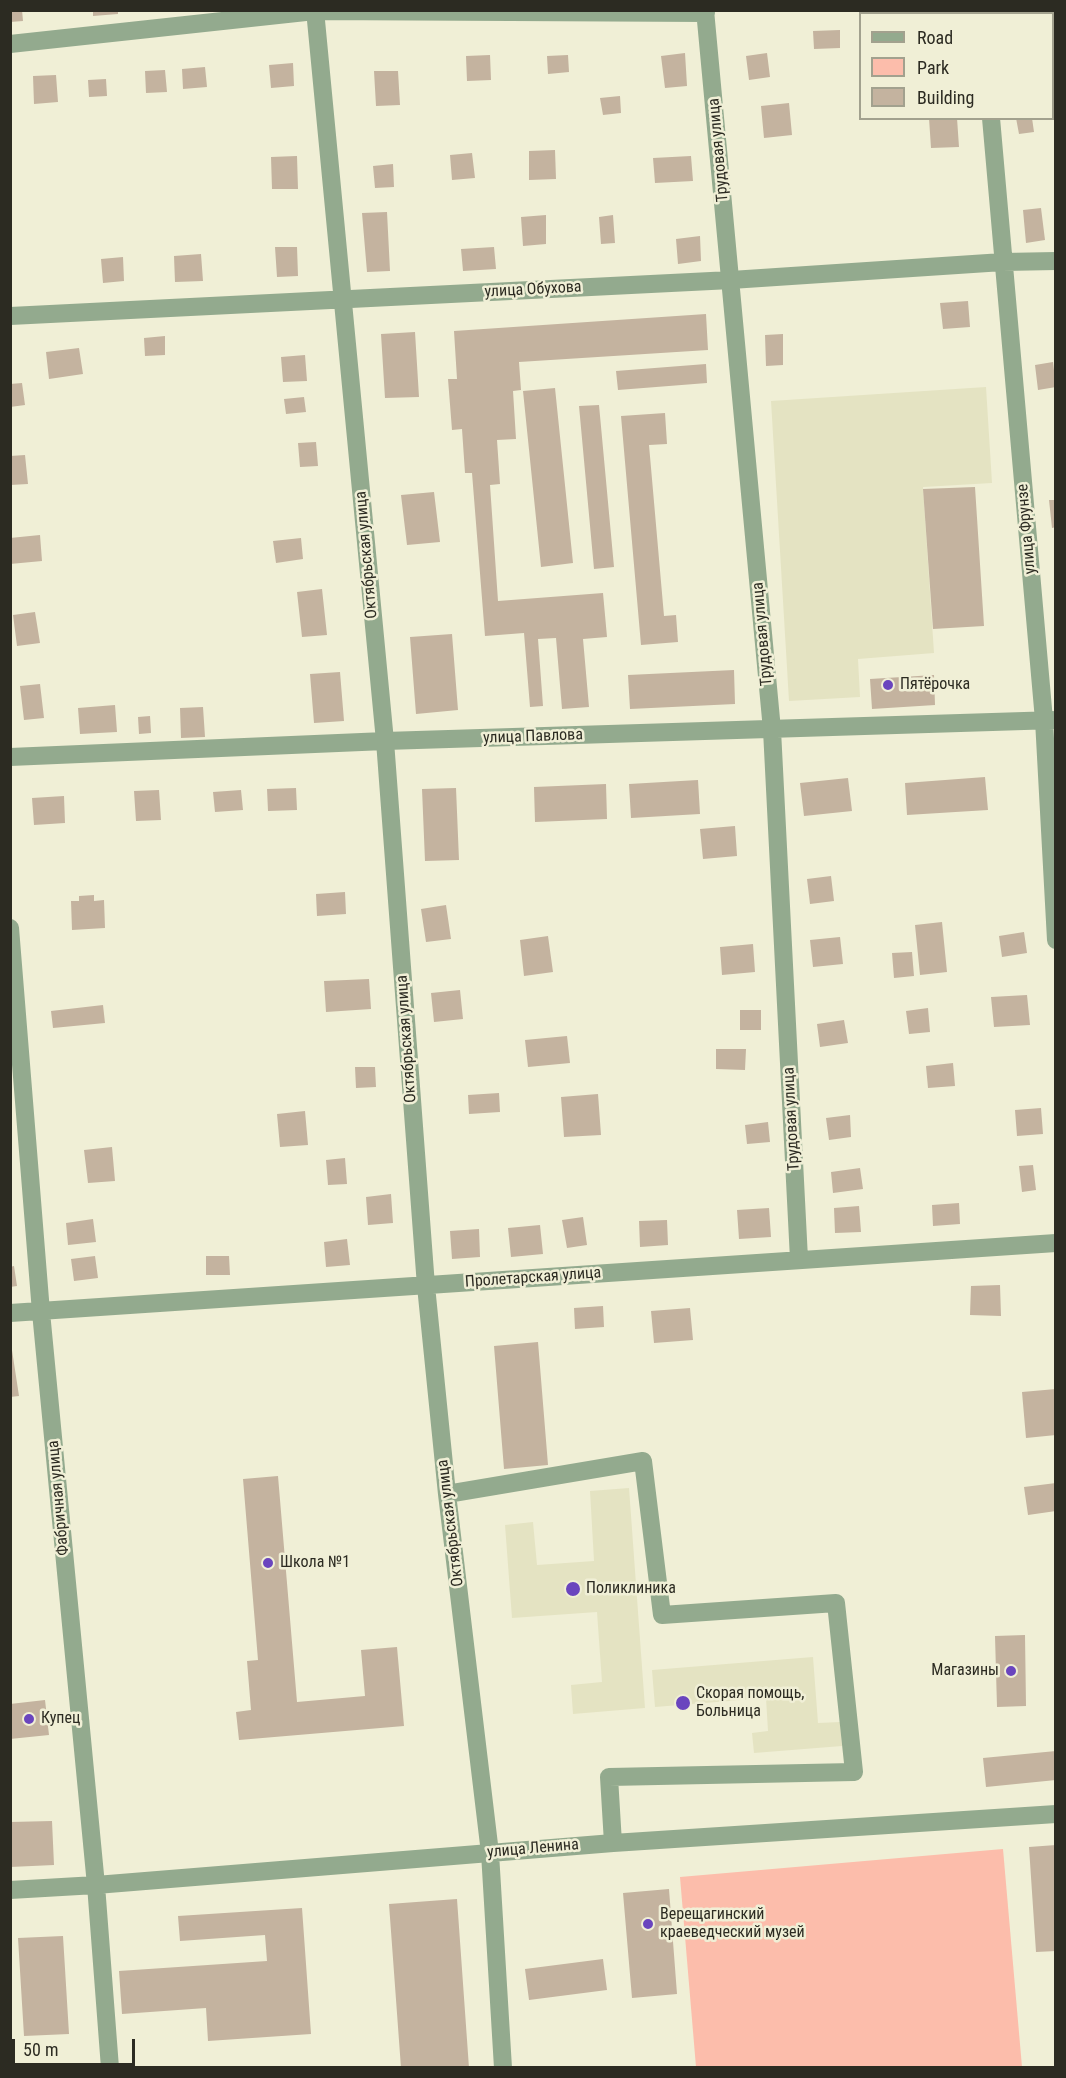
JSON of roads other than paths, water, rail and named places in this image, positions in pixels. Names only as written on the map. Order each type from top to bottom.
[{"type":"street","points":[[10,44],[315,11],[706,12]]},
{"type":"street","name":"Октябрьская улица","points":[[315,11],[385,741],[426,1286],[447,1494],[490,1853],[503,2067]]},
{"type":"street","name":"Трудовая улица","points":[[706,12],[772,730],[799,1259]]},
{"type":"street","name":"улица Фрунзе","points":[[991,120],[1003,262],[1050,720],[1056,940]]},
{"type":"street","name":"улица Обухова","points":[[10,316],[731,280],[1003,262],[1056,261]]},
{"type":"street","name":"улица Павлова","points":[[10,758],[385,741],[1050,720]]},
{"type":"street","name":"Фабричная улица","points":[[10,928],[41,1311],[96,1885],[110,2067]]},
{"type":"street","name":"Пролетарская улица","points":[[10,1312],[1056,1243]]},
{"type":"street","points":[[447,1494],[643,1461],[662,1615],[836,1603],[854,1772],[609,1777],[613,1842]]},
{"type":"street","name":"улица Ленина","points":[[10,1890],[96,1885],[613,1842],[1056,1814]]},
{"type":"place","name":"Пятёрочка","points":[[888,685]]},
{"type":"place","name":"Школа №1","points":[[268,1563]]},
{"type":"place","name":"Поликлиника","points":[[573,1589]]},
{"type":"place","name":"Магазины","points":[[1011,1671]]},
{"type":"place","name":"Скорая помощь, Больница","points":[[683,1703]]},
{"type":"place","name":"Купец","points":[[29,1719]]},
{"type":"place","name":"Верещагинский краеведческий музей","points":[[648,1924]]}]
